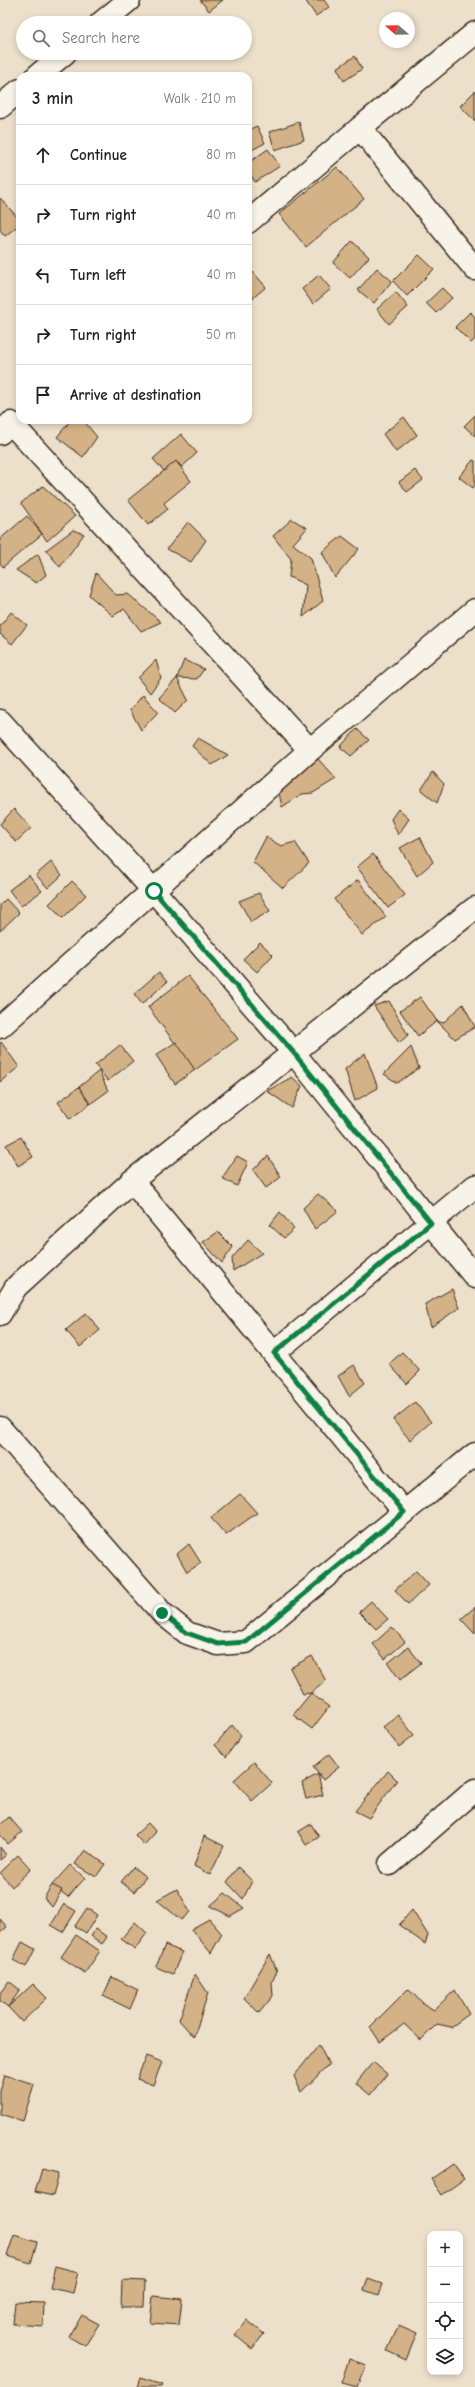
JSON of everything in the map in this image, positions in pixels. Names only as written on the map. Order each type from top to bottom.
[{"type":"street","points":[[110,16],[129,0]]},
{"type":"street","points":[[252,219],[475,33]]},
{"type":"street","points":[[42,72],[56,60]]},
{"type":"street","points":[[0,107],[16,93]]},
{"type":"street","points":[[360,128],[475,269]]},
{"type":"street","points":[[10,424],[310,750]]},
{"type":"street","points":[[0,1027],[310,750],[475,610]]},
{"type":"street","points":[[0,721],[154,891],[293,1052],[475,1277]]},
{"type":"street","points":[[0,1314],[16,1287],[132,1181],[293,1052],[471,918]]},
{"type":"street","points":[[132,1181],[404,1512]]},
{"type":"street","points":[[274,1353],[475,1186]]},
{"type":"street","points":[[0,1428],[162,1613],[187,1633],[218,1644],[246,1642],[475,1454]]},
{"type":"street","points":[[390,1864],[475,1790]]},
{"type":"building","points":[[200,0],[223,0],[209,11]]},
{"type":"building","points":[[305,0],[324,0],[329,7],[316,16]]},
{"type":"building","points":[[355,56],[362,69],[344,81],[337,68]]},
{"type":"building","points":[[475,91],[475,121],[460,106]]},
{"type":"building","points":[[299,122],[304,140],[275,150],[269,132]]},
{"type":"building","points":[[257,126],[265,143],[252,150],[252,128]]},
{"type":"building","points":[[268,149],[280,166],[255,182],[252,177],[252,160]]},
{"type":"building","points":[[337,167],[364,199],[306,247],[279,214]]},
{"type":"building","points":[[0,198],[16,216],[16,227],[5,236],[0,230]]},
{"type":"building","points":[[352,241],[369,257],[350,278],[333,263]]},
{"type":"building","points":[[419,255],[434,269],[407,296],[393,281]]},
{"type":"building","points":[[377,268],[392,281],[374,303],[358,290]]},
{"type":"building","points":[[253,272],[266,287],[252,299]]},
{"type":"building","points":[[319,275],[331,289],[313,304],[302,289]]},
{"type":"building","points":[[442,288],[452,298],[436,313],[426,303]]},
{"type":"building","points":[[396,292],[408,307],[389,324],[377,309]]},
{"type":"building","points":[[470,312],[475,317],[475,339],[471,343],[455,327]]},
{"type":"building","points":[[475,415],[475,436],[464,426]]},
{"type":"building","points":[[404,417],[417,435],[396,452],[383,434]]},
{"type":"building","points":[[68,424],[86,424],[97,437],[83,457],[57,437]]},
{"type":"building","points":[[181,434],[197,453],[182,467],[176,461],[165,472],[153,459]]},
{"type":"building","points":[[473,460],[475,461],[475,485],[473,488],[459,477]]},
{"type":"building","points":[[176,461],[191,481],[164,503],[168,509],[148,525],[128,500]]},
{"type":"building","points":[[415,470],[423,480],[407,492],[399,482]]},
{"type":"building","points":[[43,486],[75,516],[47,541],[21,503]]},
{"type":"building","points":[[27,516],[42,534],[3,567],[0,563],[0,539]]},
{"type":"building","points":[[292,519],[307,528],[293,544],[311,558],[323,601],[303,617],[306,585],[289,577],[291,559],[273,536]]},
{"type":"building","points":[[188,522],[206,540],[191,562],[167,549]]},
{"type":"building","points":[[73,530],[84,534],[60,567],[46,550]]},
{"type":"building","points":[[342,536],[359,549],[335,578],[322,552]]},
{"type":"building","points":[[38,554],[46,575],[36,583],[16,570]]},
{"type":"building","points":[[96,573],[116,595],[128,594],[161,622],[141,631],[124,609],[113,616],[89,595]]},
{"type":"building","points":[[11,612],[27,625],[12,644],[0,634],[0,626]]},
{"type":"building","points":[[156,660],[161,678],[150,693],[138,678]]},
{"type":"building","points":[[184,660],[204,669],[197,679],[177,678]]},
{"type":"building","points":[[177,678],[188,700],[175,713],[159,698]]},
{"type":"building","points":[[143,695],[158,712],[141,730],[130,710]]},
{"type":"building","points":[[357,729],[369,740],[351,756],[340,747]]},
{"type":"building","points":[[198,738],[228,755],[212,765],[192,746]]},
{"type":"building","points":[[318,759],[336,779],[313,793],[302,794],[282,807],[279,793]]},
{"type":"building","points":[[433,772],[444,784],[437,803],[421,790]]},
{"type":"building","points":[[14,809],[31,828],[16,842],[0,824]]},
{"type":"building","points":[[398,809],[409,819],[398,835],[391,819]]},
{"type":"building","points":[[266,837],[281,846],[295,842],[309,863],[283,888],[253,862]]},
{"type":"building","points":[[420,837],[433,862],[417,876],[400,848]]},
{"type":"building","points":[[373,854],[405,895],[388,908],[357,867]]},
{"type":"building","points":[[51,862],[62,875],[48,888],[36,875]]},
{"type":"building","points":[[29,875],[42,891],[21,906],[9,890]]},
{"type":"building","points":[[358,880],[386,917],[362,935],[334,899]]},
{"type":"building","points":[[72,881],[86,895],[63,918],[49,904]]},
{"type":"building","points":[[259,893],[270,911],[251,922],[239,901]]},
{"type":"building","points":[[6,899],[19,913],[0,931],[0,905]]},
{"type":"building","points":[[260,942],[273,955],[257,972],[243,959]]},
{"type":"building","points":[[159,972],[167,982],[142,1004],[134,994]]},
{"type":"building","points":[[188,976],[238,1039],[195,1070],[148,1007]]},
{"type":"building","points":[[420,997],[437,1021],[418,1036],[400,1011]]},
{"type":"building","points":[[389,1001],[408,1035],[399,1043],[374,1006]]},
{"type":"building","points":[[463,1004],[475,1027],[455,1039],[437,1021],[443,1023]]},
{"type":"building","points":[[1,1042],[19,1067],[0,1082],[0,1043]]},
{"type":"building","points":[[176,1042],[195,1070],[175,1084],[156,1055]]},
{"type":"building","points":[[120,1045],[133,1061],[108,1081],[95,1065]]},
{"type":"building","points":[[411,1047],[419,1068],[397,1083],[384,1074]]},
{"type":"building","points":[[365,1053],[378,1088],[355,1101],[345,1069]]},
{"type":"building","points":[[99,1071],[108,1091],[90,1104],[79,1087]]},
{"type":"building","points":[[292,1077],[302,1086],[292,1108],[267,1091]]},
{"type":"building","points":[[79,1087],[90,1104],[70,1119],[58,1102]]},
{"type":"building","points":[[21,1137],[33,1157],[18,1166],[6,1145]]},
{"type":"building","points":[[237,1156],[248,1162],[237,1186],[222,1178]]},
{"type":"building","points":[[268,1156],[281,1177],[266,1188],[253,1170]]},
{"type":"building","points":[[318,1194],[338,1211],[315,1229],[303,1208]]},
{"type":"building","points":[[280,1212],[294,1229],[284,1238],[270,1225]]},
{"type":"building","points":[[218,1232],[233,1247],[222,1263],[203,1242]]},
{"type":"building","points":[[248,1240],[262,1253],[233,1271],[232,1258]]},
{"type":"building","points":[[452,1289],[459,1308],[431,1327],[425,1304]]},
{"type":"building","points":[[86,1313],[100,1330],[80,1347],[66,1330]]},
{"type":"building","points":[[402,1352],[420,1371],[407,1384],[389,1364]]},
{"type":"building","points":[[354,1365],[365,1383],[349,1396],[338,1376]]},
{"type":"building","points":[[415,1402],[431,1422],[410,1440],[393,1420]]},
{"type":"building","points":[[240,1494],[257,1513],[226,1535],[211,1518]]},
{"type":"building","points":[[189,1544],[201,1563],[187,1572],[177,1554]]},
{"type":"building","points":[[416,1571],[429,1585],[408,1604],[395,1590]]},
{"type":"building","points":[[371,1601],[388,1619],[376,1629],[359,1612]]},
{"type":"building","points":[[475,1607],[475,1634],[461,1619]]},
{"type":"building","points":[[392,1627],[405,1642],[385,1659],[373,1644]]},
{"type":"building","points":[[408,1647],[421,1663],[400,1680],[388,1663]]},
{"type":"building","points":[[312,1656],[326,1681],[311,1693],[303,1694],[290,1668]]},
{"type":"building","points":[[311,1693],[329,1707],[312,1729],[293,1715]]},
{"type":"building","points":[[398,1715],[414,1735],[399,1747],[383,1727]]},
{"type":"building","points":[[232,1725],[241,1736],[226,1757],[215,1745]]},
{"type":"building","points":[[329,1754],[339,1767],[323,1780],[313,1767]]},
{"type":"building","points":[[254,1762],[272,1783],[252,1801],[234,1780]]},
{"type":"building","points":[[388,1771],[397,1780],[369,1818],[355,1811]]},
{"type":"building","points":[[318,1774],[323,1795],[306,1799],[302,1783]]},
{"type":"building","points":[[9,1817],[22,1832],[8,1844],[0,1835],[0,1825]]},
{"type":"building","points":[[148,1823],[156,1832],[144,1845],[135,1835]]},
{"type":"building","points":[[311,1824],[319,1837],[306,1845],[298,1832]]},
{"type":"building","points":[[204,1836],[224,1846],[210,1875],[194,1866]]},
{"type":"building","points":[[0,1847],[6,1855],[0,1860]]},
{"type":"building","points":[[85,1850],[105,1864],[96,1877],[75,1864]]},
{"type":"building","points":[[18,1855],[31,1869],[12,1887],[0,1872]]},
{"type":"building","points":[[70,1865],[85,1878],[68,1897],[52,1885]]},
{"type":"building","points":[[133,1867],[146,1877],[134,1892],[121,1882]]},
{"type":"building","points":[[238,1867],[252,1881],[243,1899],[227,1882]]},
{"type":"building","points":[[52,1885],[62,1890],[52,1907],[44,1898]]},
{"type":"building","points":[[177,1889],[190,1912],[181,1920],[157,1900]]},
{"type":"building","points":[[225,1893],[244,1908],[230,1916],[210,1906]]},
{"type":"building","points":[[64,1904],[76,1911],[63,1932],[51,1925]]},
{"type":"building","points":[[87,1908],[97,1915],[86,1933],[75,1926]]},
{"type":"building","points":[[412,1910],[428,1935],[425,1944],[399,1925]]},
{"type":"building","points":[[0,1919],[7,1927],[0,1933]]},
{"type":"building","points":[[209,1919],[222,1934],[211,1953],[191,1929]]},
{"type":"building","points":[[135,1922],[147,1933],[135,1949],[121,1939]]},
{"type":"building","points":[[96,1929],[107,1937],[102,1944],[91,1936]]},
{"type":"building","points":[[76,1935],[100,1951],[85,1973],[61,1957]]},
{"type":"building","points":[[22,1942],[35,1949],[26,1967],[13,1960]]},
{"type":"building","points":[[165,1945],[182,1952],[173,1974],[156,1967]]},
{"type":"building","points":[[270,1954],[277,1971],[272,1982],[273,1996],[259,2013],[244,1998]]},
{"type":"building","points":[[195,1974],[208,1993],[194,2037],[179,2020]]},
{"type":"building","points":[[112,1977],[138,1990],[130,2009],[103,1996]]},
{"type":"building","points":[[9,1981],[20,1990],[8,2007],[0,2001],[0,1993]]},
{"type":"building","points":[[33,1984],[47,1998],[22,2022],[8,2007]]},
{"type":"building","points":[[408,1989],[424,2004],[434,2010],[455,1990],[469,2014],[451,2027],[437,2024],[421,2040],[404,2024],[380,2042],[370,2027]]},
{"type":"building","points":[[319,2045],[329,2065],[301,2092],[294,2076]]},
{"type":"building","points":[[146,2056],[162,2062],[153,2085],[137,2079]]},
{"type":"building","points":[[373,2062],[387,2074],[370,2095],[356,2083]]},
{"type":"building","points":[[5,2075],[34,2084],[23,2121],[0,2114],[0,2091]]},
{"type":"building","points":[[453,2164],[464,2179],[442,2195],[431,2179]]},
{"type":"building","points":[[42,2169],[59,2173],[53,2196],[35,2192]]},
{"type":"building","points":[[14,2235],[37,2242],[31,2263],[7,2256]]},
{"type":"building","points":[[55,2266],[78,2272],[73,2293],[50,2288]]},
{"type":"building","points":[[368,2279],[382,2284],[378,2295],[364,2290]]},
{"type":"building","points":[[122,2280],[145,2281],[144,2307],[121,2307]]},
{"type":"building","points":[[153,2296],[182,2299],[179,2325],[150,2323]]},
{"type":"building","points":[[15,2302],[44,2303],[43,2326],[13,2324]]},
{"type":"building","points":[[82,2315],[99,2324],[85,2346],[69,2337]]},
{"type":"building","points":[[247,2320],[264,2334],[252,2349],[235,2335]]},
{"type":"building","points":[[399,2325],[417,2333],[406,2360],[387,2351]]},
{"type":"building","points":[[349,2359],[366,2365],[358,2387],[341,2383]]},
{"type":"building","points":[[140,2378],[162,2385],[161,2387],[137,2387]]},
{"type":"route","points":[[154,891],[293,1052],[431,1223],[274,1353],[404,1512],[246,1642],[218,1644],[187,1633],[162,1613]]}]
